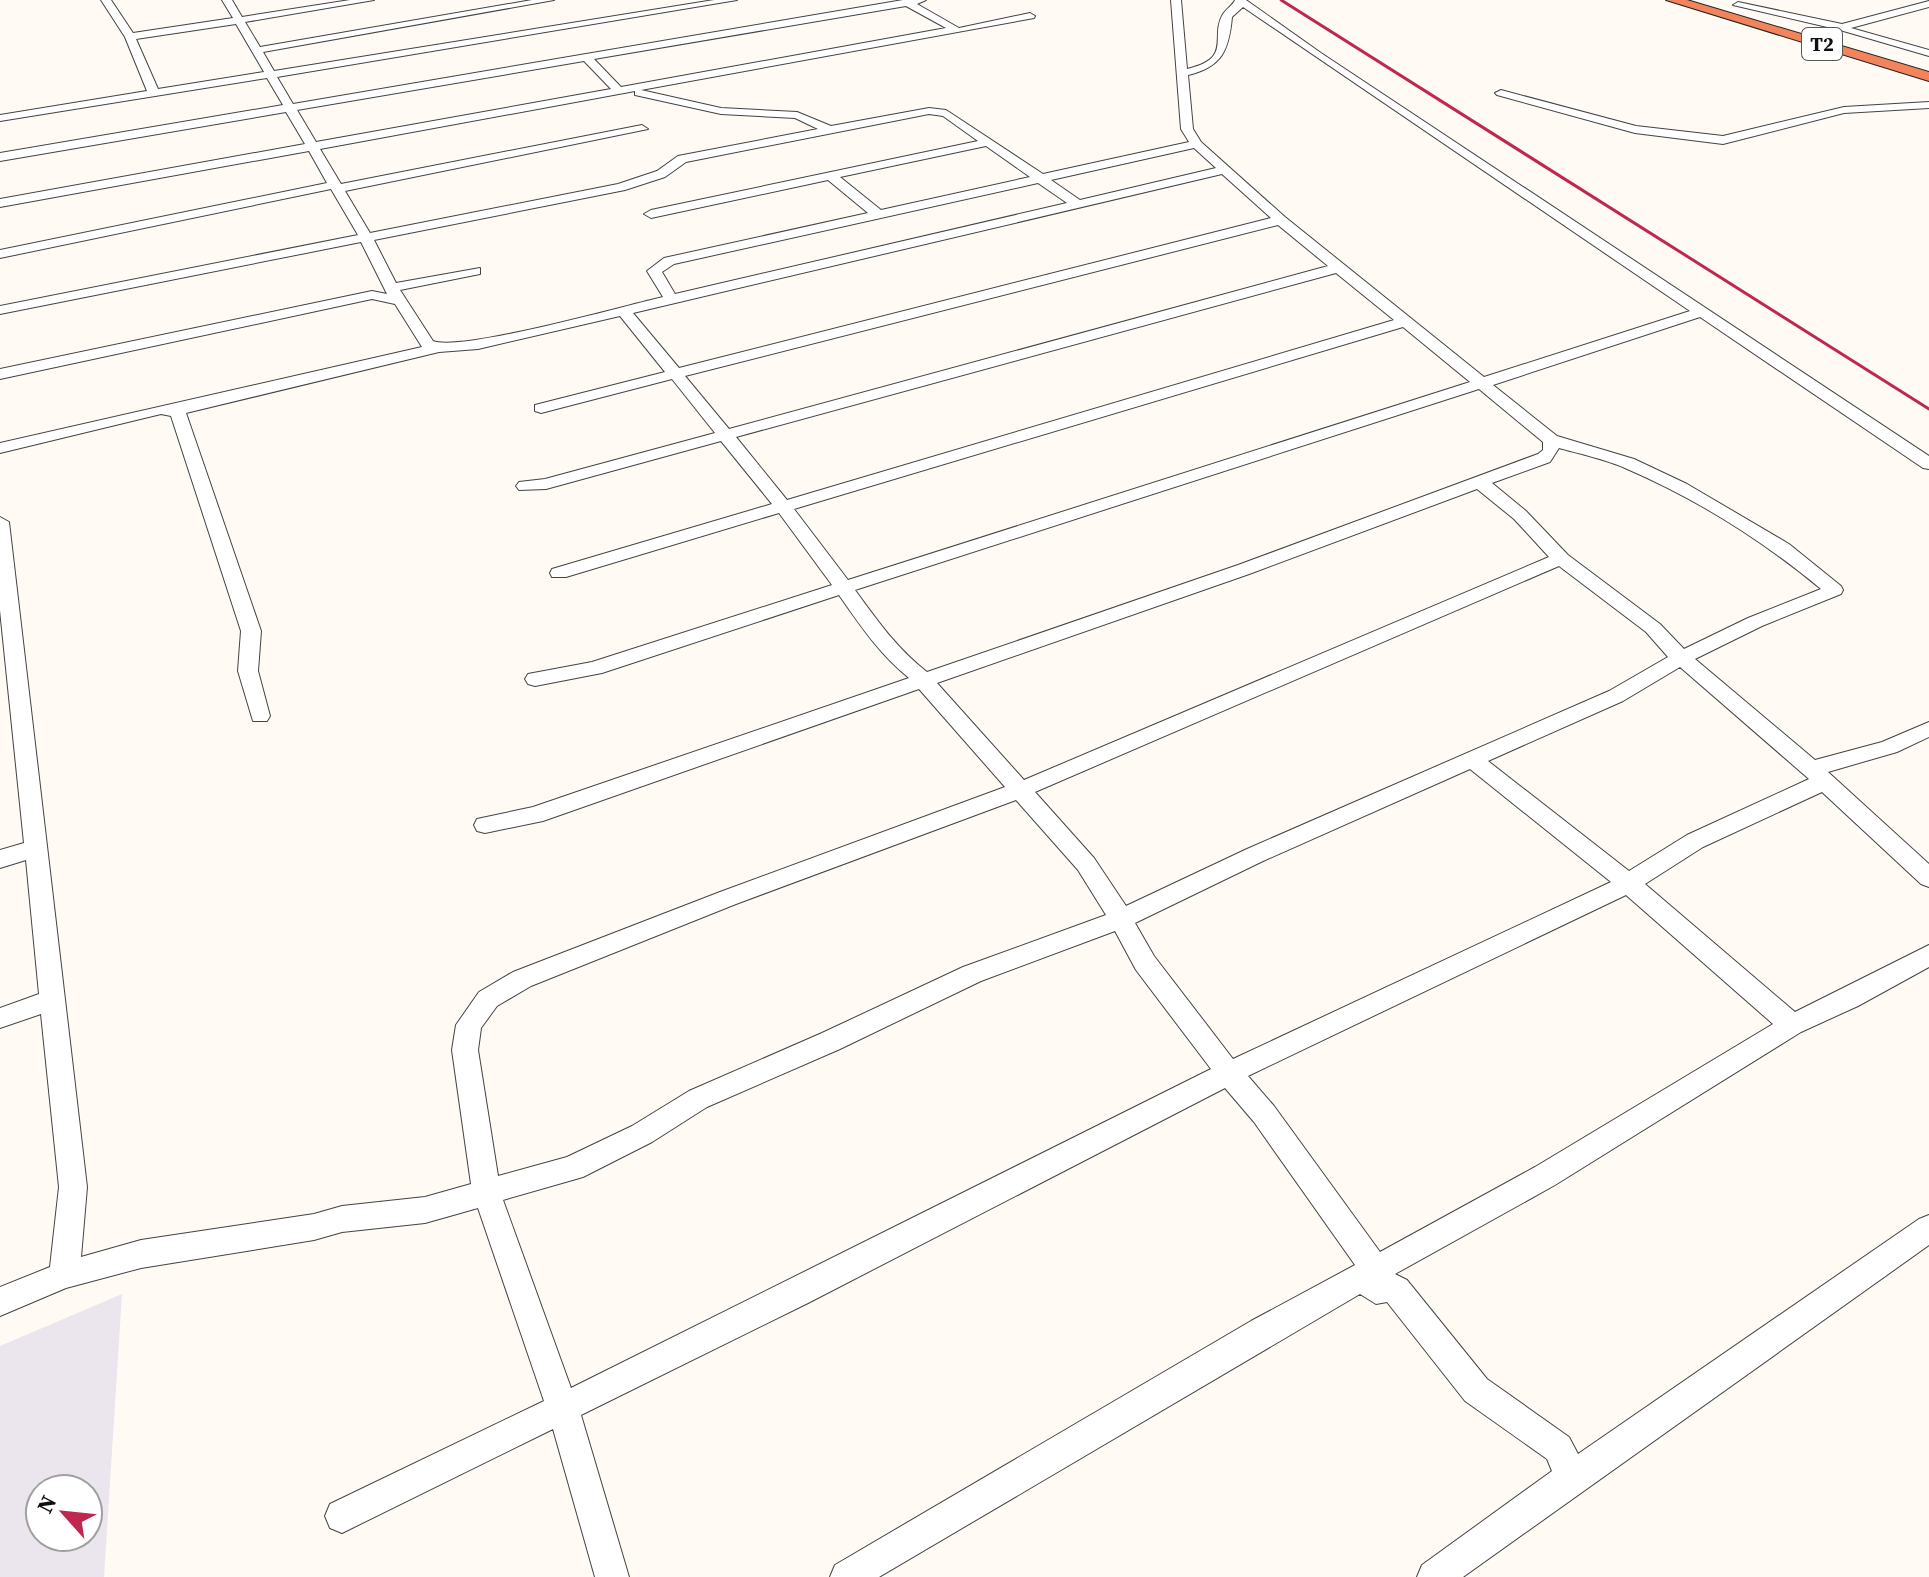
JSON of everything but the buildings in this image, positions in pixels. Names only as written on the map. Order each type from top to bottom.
[{"type":"highway","name":"T2","points":[[1673,0],[1929,77]]},
{"type":"street","points":[[106,0],[130,37],[154,94]]},
{"type":"street","points":[[227,0],[259,50],[366,238],[394,294],[427,344],[437,348]]},
{"type":"street","points":[[130,37],[369,0]]},
{"type":"street","points":[[543,16],[549,0]]},
{"type":"street","points":[[259,50],[543,16],[732,0]]},
{"type":"street","points":[[0,157],[921,0]]},
{"type":"street","points":[[0,1302],[64,1275],[141,1254],[342,1219],[425,1210],[573,1168],[601,1156],[698,1099],[831,1041],[972,974],[1121,919],[1152,902],[1616,696],[1681,658],[1755,622],[1834,590],[1783,548],[1681,488],[1628,463],[1551,440],[1280,220],[1196,144],[1187,129],[1176,0]]},
{"type":"street","points":[[1183,73],[1203,68],[1219,57],[1224,45],[1227,16],[1241,1],[1929,464]]},
{"type":"street","points":[[907,2],[953,30]]},
{"type":"street","points":[[1836,27],[1929,4]]},
{"type":"street","points":[[1738,5],[1836,27],[1929,53]]},
{"type":"street","points":[[543,16],[564,39]]},
{"type":"street","points":[[0,118],[272,74],[543,16]]},
{"type":"street","points":[[0,203],[953,30],[964,31],[1030,16]]},
{"type":"street","points":[[574,49],[624,91],[721,111],[797,115],[829,130]]},
{"type":"street","points":[[1501,93],[1635,129],[1723,140],[1844,110],[1929,105]]},
{"type":"street","points":[[0,310],[621,187],[661,174],[682,159],[938,111],[1044,179],[1077,204]]},
{"type":"street","points":[[0,254],[642,129]]},
{"type":"street","points":[[651,214],[988,142]]},
{"type":"street","points":[[671,299],[654,271],[669,261],[1196,144]]},
{"type":"street","points":[[172,411],[437,348],[533,332],[1225,170]]},
{"type":"street","points":[[830,175],[880,216]]},
{"type":"street","points":[[541,408],[1280,220]]},
{"type":"street","points":[[525,486],[546,484],[1338,268]]},
{"type":"street","points":[[0,374],[372,295],[394,294],[475,271]]},
{"type":"street","points":[[624,311],[783,507],[875,632],[901,662],[924,682],[1086,864],[1145,963],[1304,1167],[1369,1272],[1376,1290],[1392,1287],[1396,1290],[1476,1390],[1558,1448],[1572,1477]]},
{"type":"street","points":[[535,679],[595,668],[1702,312]]},
{"type":"street","points":[[559,573],[1404,322]]},
{"type":"street","points":[[0,448],[161,409],[181,416],[251,631],[248,671],[260,716]]},
{"type":"street","points":[[485,825],[535,815],[924,682],[1480,482],[1544,458],[1551,451],[1551,440]]},
{"type":"street","points":[[1480,482],[1520,515],[1561,559],[1653,628],[1681,658],[1929,878]]},
{"type":"street","points":[[0,522],[11,730],[36,848],[73,1187],[64,1275]]},
{"type":"street","points":[[612,1577],[563,1410],[487,1194],[465,1037],[473,1018],[498,990],[728,898],[1020,790],[1561,559]]},
{"type":"street","points":[[342,1516],[563,1410],[1229,1073],[1626,885],[1695,841],[1817,776],[1929,729]]},
{"type":"street","points":[[1471,759],[1532,802],[1792,1025]]},
{"type":"street","points":[[0,859],[36,848]]},
{"type":"street","points":[[847,1577],[1369,1272],[1545,1176],[1792,1025],[1849,999],[1929,955]]},
{"type":"street","points":[[0,1018],[53,1000]]},
{"type":"street","points":[[1434,1577],[1929,1228]]},
{"type":"shaded area","points":[[122,1294],[104,1577],[0,1577],[0,1346]]},
{"type":"railway","points":[[1281,0],[1929,409]]}]
